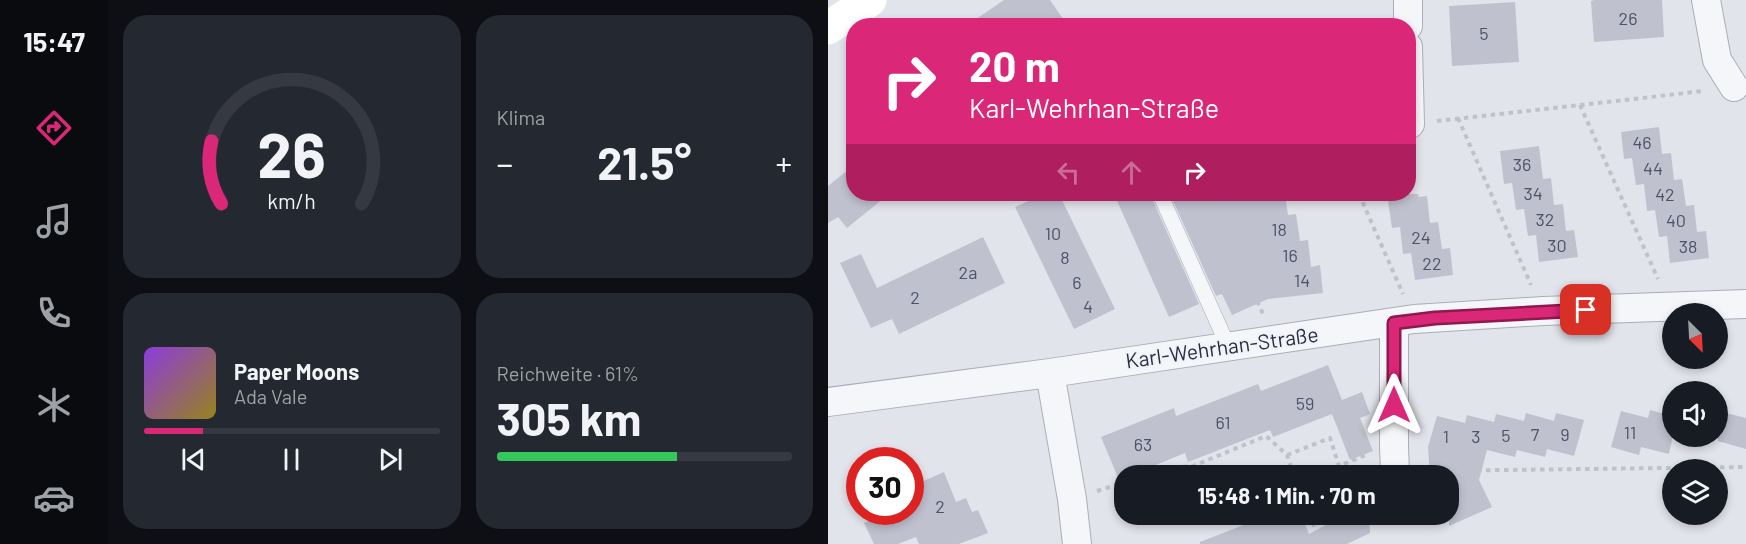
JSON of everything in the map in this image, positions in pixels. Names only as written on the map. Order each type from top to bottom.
[{"type":"street","points":[[828,28],[870,0]]},
{"type":"street","points":[[1408,0],[1408,18]]},
{"type":"street","points":[[1706,0],[1717,60],[1734,87]]},
{"type":"street","name":"Karl-Wehrhan-Straße","points":[[1728,305],[1746,304]]},
{"type":"street","name":"Karl-Wehrhan-Straße","points":[[828,402],[1050,373],[1404,321],[1543,311],[1662,308]]},
{"type":"street","points":[[1395,459],[1404,321]]},
{"type":"street","points":[[1050,373],[1072,499],[1077,544]]},
{"type":"lane","points":[[1163,201],[1228,346]]},
{"type":"path","points":[[1416,123],[1734,87]]},
{"type":"path","points":[[1580,105],[1669,303]]},
{"type":"path","points":[[1458,118],[1543,311]]},
{"type":"path","points":[[1213,201],[1275,340]]},
{"type":"path","points":[[1361,201],[1404,321]]},
{"type":"path","points":[[1195,465],[1266,436],[1287,455],[1290,465]]},
{"type":"path","points":[[1287,455],[1330,438],[1339,465]]},
{"type":"path","points":[[1342,465],[1385,448],[1395,459],[1746,467]]},
{"type":"path","points":[[1314,525],[1322,544]]},
{"type":"building","points":[[1004,0],[1050,0],[1062,18],[978,18]]},
{"type":"building","points":[[1662,0],[1664,37],[1594,42],[1591,1]]},
{"type":"building","points":[[1515,2],[1519,62],[1452,66],[1449,6]]},
{"type":"building","points":[[1659,127],[1662,154],[1671,153],[1674,180],[1682,179],[1686,206],[1694,205],[1697,232],[1706,231],[1709,258],[1670,263],[1667,236],[1659,237],[1655,210],[1647,211],[1644,184],[1636,185],[1632,158],[1624,159],[1621,132]]},
{"type":"building","points":[[1539,146],[1543,179],[1551,178],[1554,205],[1563,204],[1566,231],[1574,230],[1578,257],[1539,262],[1536,235],[1528,236],[1524,209],[1516,210],[1512,183],[1504,184],[1500,151]]},
{"type":"building","points":[[846,171],[846,201],[880,201],[847,228],[838,217],[828,223],[828,186]]},
{"type":"building","points":[[1416,194],[1419,197],[1427,196],[1430,223],[1438,222],[1442,249],[1450,248],[1453,275],[1415,280],[1411,253],[1403,254],[1400,227],[1392,228],[1388,201],[1416,201]]},
{"type":"building","points":[[1028,201],[1062,201],[1115,309],[1074,329],[1015,207]]},
{"type":"building","points":[[1117,201],[1153,201],[1199,304],[1169,317]]},
{"type":"building","points":[[1173,201],[1286,201],[1288,215],[1296,214],[1300,241],[1308,240],[1311,267],[1320,265],[1323,293],[1268,299],[1232,315],[1222,294],[1216,296]]},
{"type":"building","points":[[983,237],[1005,283],[899,334],[892,319],[871,328],[840,263],[861,254],[877,288]]},
{"type":"building","points":[[1328,365],[1342,400],[1362,392],[1370,414],[1360,418],[1373,451],[1350,460],[1332,414],[1273,437],[1270,430],[1188,462],[1185,453],[1156,465],[1114,465],[1114,468],[1101,437],[1174,408],[1176,416],[1258,384],[1261,391]]},
{"type":"building","points":[[1650,410],[1662,413],[1662,447],[1670,447],[1669,454],[1641,447],[1639,455],[1611,447],[1621,411],[1648,418]]},
{"type":"building","points":[[1526,413],[1554,421],[1556,413],[1584,420],[1574,456],[1547,449],[1545,457],[1517,450],[1515,457],[1487,450],[1479,480],[1492,507],[1459,522],[1459,465],[1429,465],[1428,447],[1437,416],[1465,423],[1467,415],[1494,422],[1496,414],[1524,421]]},
{"type":"building","points":[[1728,414],[1746,418],[1746,449],[1728,444]]},
{"type":"building","points":[[944,472],[956,502],[966,498],[972,512],[978,510],[988,533],[959,544],[919,544],[916,537],[898,544],[874,544],[865,525],[924,525],[924,481]]},
{"type":"building","points":[[1244,525],[1305,525],[1309,534],[1326,525],[1370,525],[1370,533],[1347,544],[1200,544],[1200,542]]},
{"type":"route","points":[[1394,405],[1394,323],[1435,318],[1586,310]]}]
